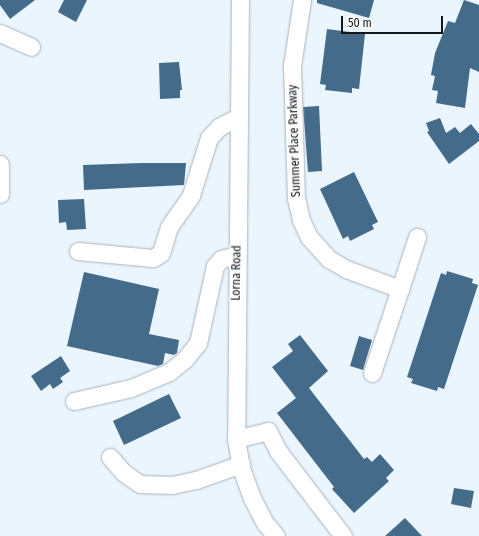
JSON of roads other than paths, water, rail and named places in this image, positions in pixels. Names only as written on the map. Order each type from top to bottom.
[{"type":"street","name":"Lorna Road","points":[[240,0],[236,439],[241,464],[251,496],[272,534]]},
{"type":"street","name":"Summer Place Parkway","points":[[302,0],[292,65],[296,198],[301,220],[309,237],[329,259],[346,270],[393,287]]},
{"type":"street","points":[[0,33],[31,47]]},
{"type":"street","points":[[78,251],[153,258],[161,253],[169,227],[191,195],[209,138],[219,127],[238,117]]},
{"type":"street","points":[[0,164],[0,194]]},
{"type":"street","points":[[372,373],[393,287],[417,237]]},
{"type":"street","points":[[74,401],[131,388],[169,372],[185,359],[198,343],[215,266],[221,259],[237,255]]},
{"type":"street","points":[[236,439],[268,431],[278,451],[344,536]]},
{"type":"street","points":[[110,457],[124,474],[140,484],[172,485],[196,480],[241,464]]}]
